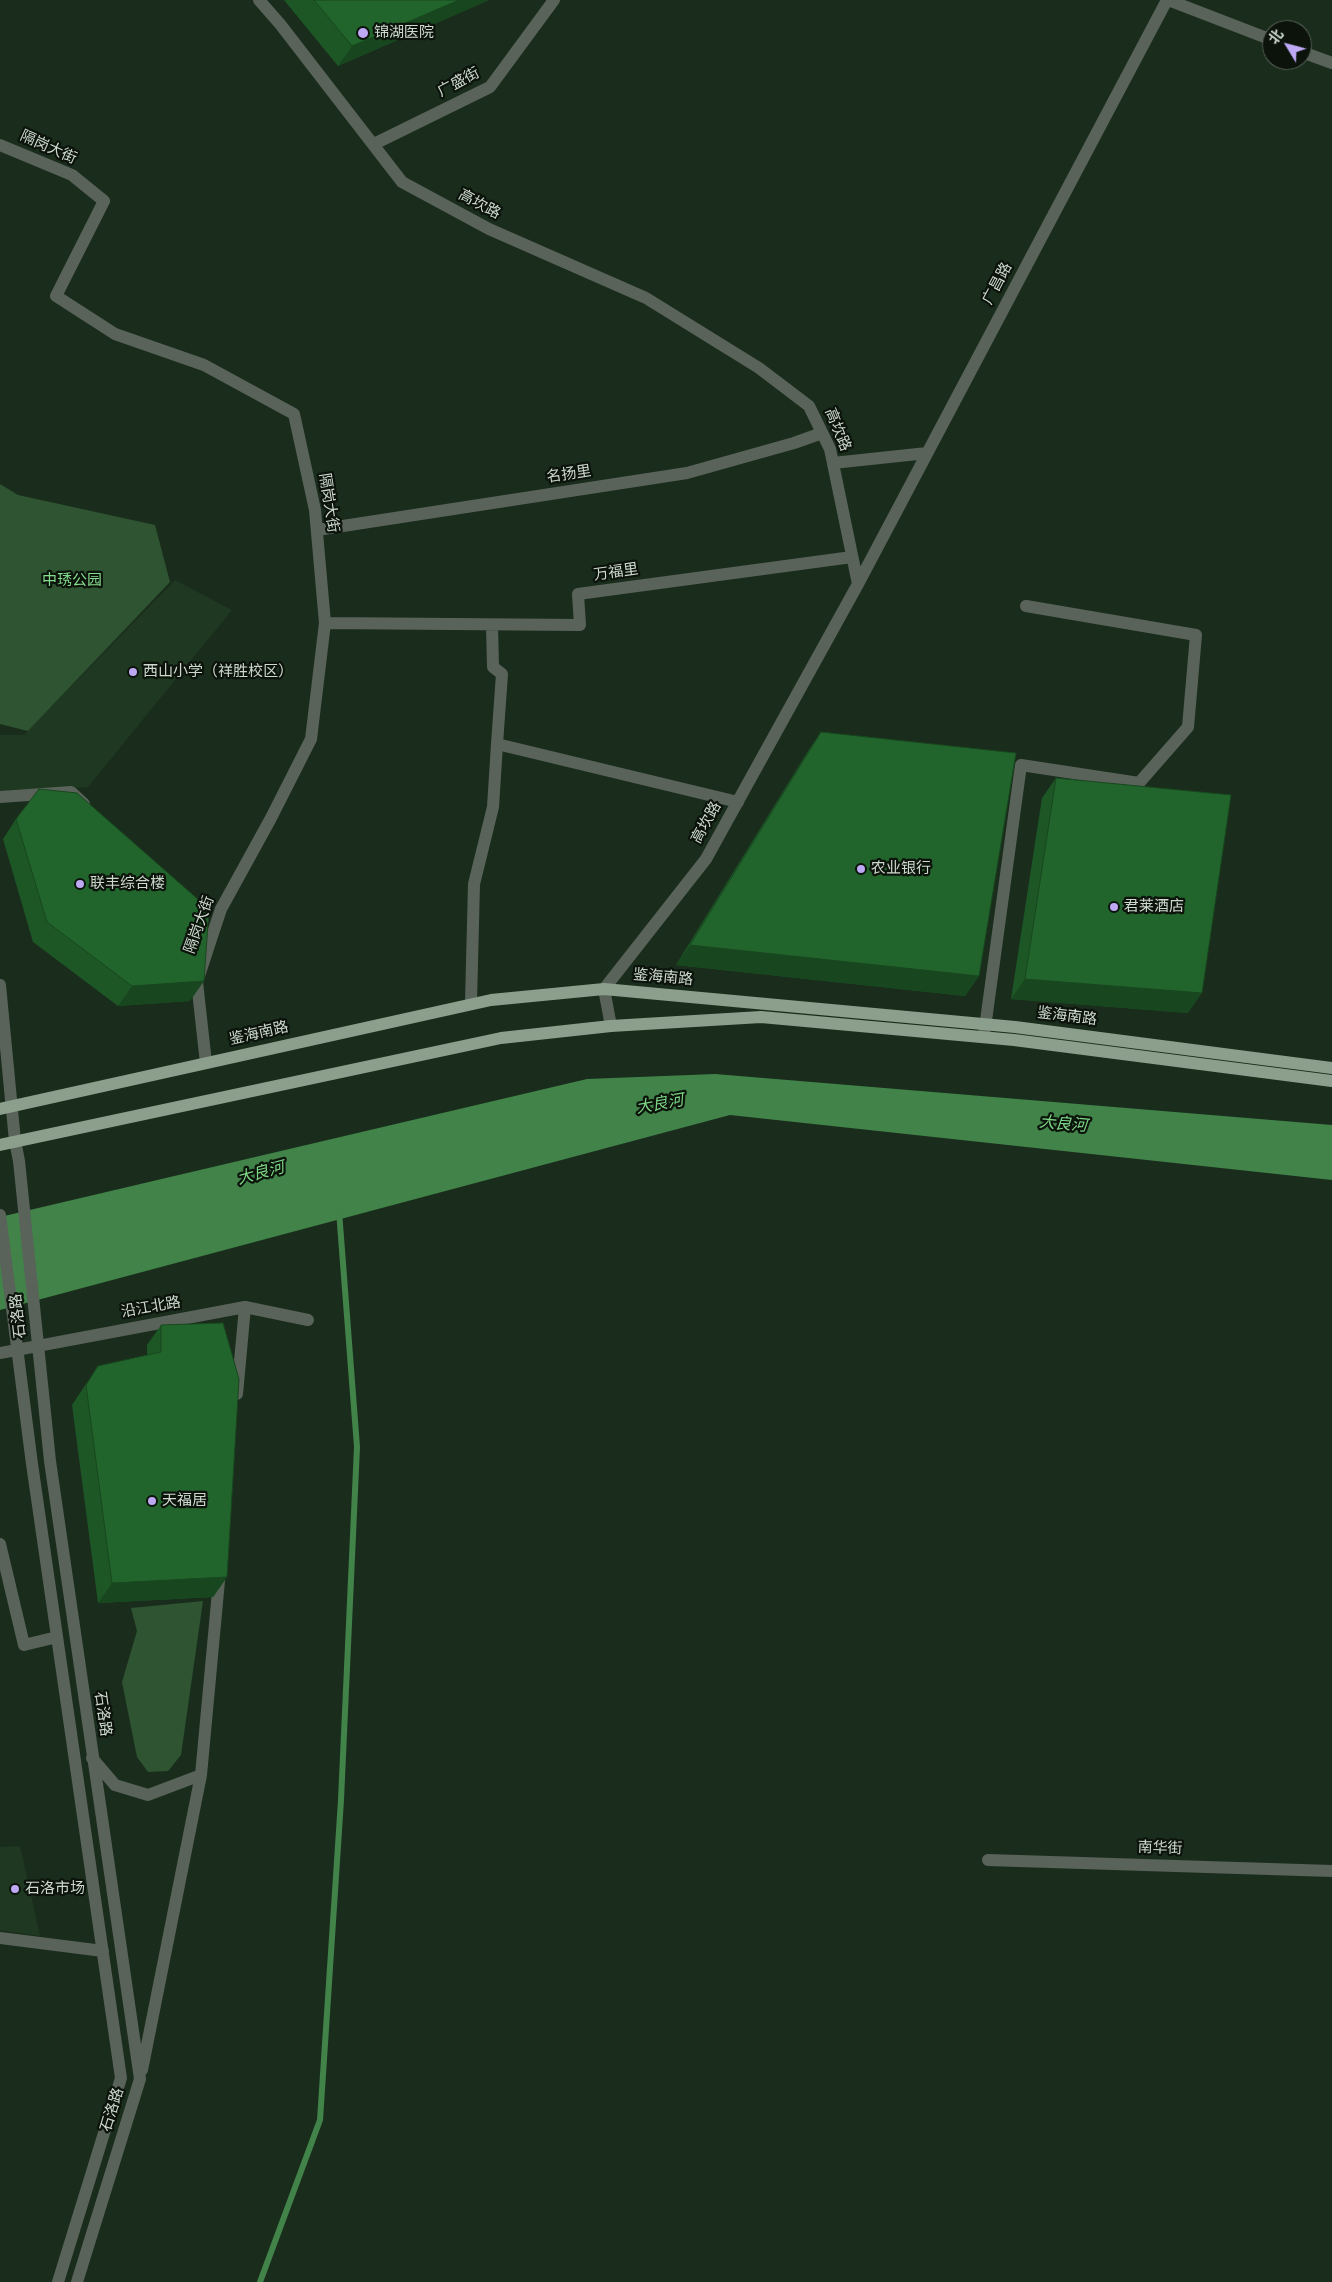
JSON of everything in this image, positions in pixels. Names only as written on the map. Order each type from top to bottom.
[{"type":"main road","name":"鉴海南路","points":[[6,1108],[491,1000],[604,989],[985,1024],[1332,1068]]},
{"type":"main road","name":"鉴海南路","points":[[0,1145],[502,1038],[611,1026],[761,1017],[983,1037],[1332,1082]]},
{"type":"street","name":"高坎路","points":[[259,0],[280,24],[402,182],[489,229],[646,298],[759,368],[809,406],[830,450],[858,584],[706,859],[604,989]]},
{"type":"street","name":"广盛街","points":[[374,144],[490,87],[554,0]]},
{"type":"street","points":[[1167,0],[1262,36]]},
{"type":"street","name":"广昌路","points":[[858,584],[1167,0]]},
{"type":"street","points":[[1312,56],[1332,63]]},
{"type":"street","name":"隔岗大街","points":[[0,144],[72,175],[104,201],[56,296],[115,334],[204,365],[294,414],[315,510],[324,623],[311,739],[271,818],[212,924],[198,982],[206,1063]]},
{"type":"street","name":"名扬里","points":[[317,530],[687,473],[794,443],[822,433]]},
{"type":"street","points":[[833,462],[927,453]]},
{"type":"street","name":"万福里","points":[[324,623],[580,626],[578,594],[852,557]]},
{"type":"street","points":[[983,1037],[1021,765],[1139,783],[1188,727],[1196,636],[1026,606]]},
{"type":"street","points":[[471,1002],[474,884],[493,807],[502,674],[493,667],[492,625]]},
{"type":"street","points":[[497,744],[738,802]]},
{"type":"street","points":[[0,797],[71,792],[92,812]]},
{"type":"street","name":"石洛路","points":[[0,985],[6,1108],[19,1161],[50,1461],[140,2079],[77,2282]]},
{"type":"street","points":[[604,989],[611,1026]]},
{"type":"street","name":"石洛路","points":[[0,1215],[32,1464],[121,2078],[58,2282]]},
{"type":"street","points":[[236,1406],[245,1307]]},
{"type":"street","name":"沿江北路","points":[[0,1352],[245,1307],[308,1320]]},
{"type":"street","points":[[0,1544],[24,1645],[57,1637]]},
{"type":"street","points":[[140,2079],[201,1775],[222,1556]]},
{"type":"street","points":[[92,1758],[115,1785],[148,1795],[201,1775]]},
{"type":"street","name":"南华街","points":[[988,1860],[1332,1871]]},
{"type":"street","points":[[0,1938],[103,1951]]},
{"type":"shaded area","name":"西山小学（祥胜校区）","points":[[175,580],[232,610],[88,787],[0,794],[0,735],[24,735]]},
{"type":"shaded area","name":"石洛市场","points":[[20,1846],[40,1936],[0,1930],[0,1847]]},
{"type":"green space","name":"中琇公园","points":[[0,484],[18,495],[155,525],[170,582],[28,731],[0,724]]},
{"type":"green space","points":[[203,1601],[181,1755],[168,1771],[148,1772],[137,1757],[122,1682],[137,1631],[131,1608]]},
{"type":"water","name":"大良河","points":[[715,1074],[1332,1125],[1332,1180],[730,1115],[0,1310],[0,1217],[587,1079]]},
{"type":"building","points":[[314,0],[459,0],[352,46]]},
{"type":"building","name":"农业银行","points":[[821,732],[1016,753],[979,976],[690,945]]},
{"type":"building","name":"君莱酒店","points":[[1056,778],[1231,795],[1202,993],[1025,979]]},
{"type":"building","name":"联丰综合楼","points":[[39,789],[77,793],[209,909],[204,981],[132,986],[47,922],[16,819]]},
{"type":"building","name":"天福居","points":[[223,1323],[239,1379],[227,1577],[112,1583],[86,1385],[98,1366],[161,1352],[161,1325]]},
{"type":"waterway","points":[[260,2282],[320,2120],[341,1800],[357,1447],[339,1211]]},
{"type":"place","name":"锦湖医院","points":[[363,33]]},
{"type":"place","name":"西山小学（祥胜校区）","points":[[133,672]]},
{"type":"place","name":"农业银行","points":[[861,869]]},
{"type":"place","name":"联丰综合楼","points":[[80,884]]},
{"type":"place","name":"君莱酒店","points":[[1114,907]]},
{"type":"place","name":"天福居","points":[[152,1501]]},
{"type":"place","name":"石洛市场","points":[[15,1889]]}]
